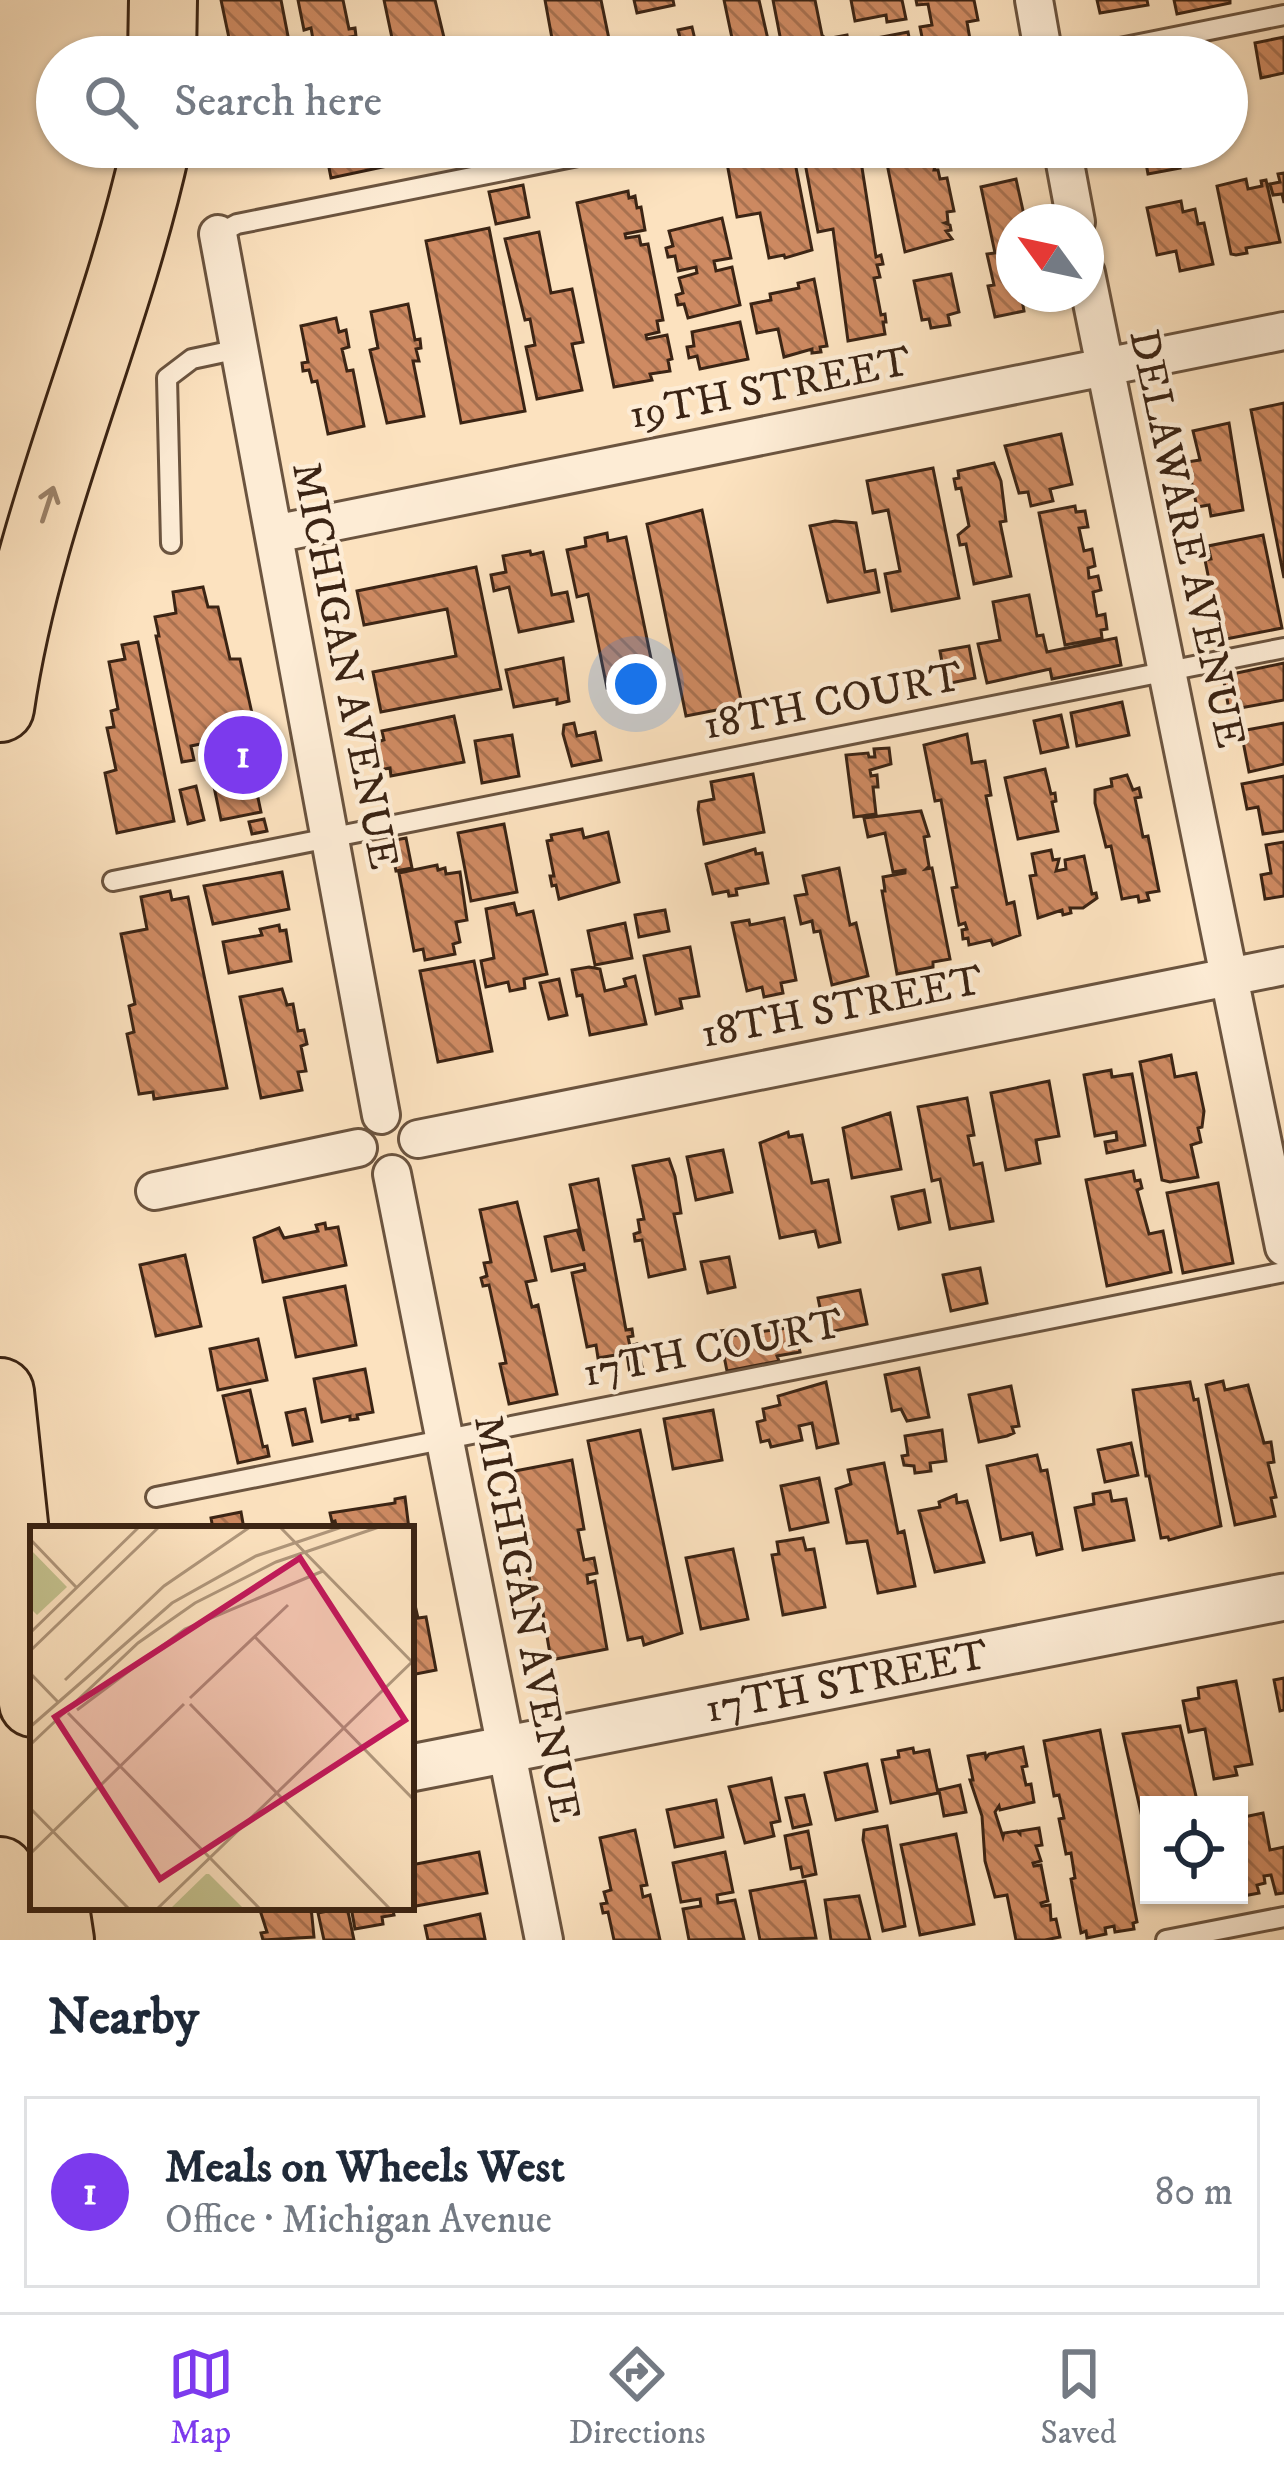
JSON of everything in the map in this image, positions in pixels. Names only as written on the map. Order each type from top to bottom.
[{"type":"highway","points":[[162,36],[163,0]]},
{"type":"highway","points":[[0,708],[7,658],[38,535],[122,277],[151,168]]},
{"type":"highway","points":[[0,1392],[30,1675]]},
{"type":"highway","points":[[0,1871],[14,1940]]},
{"type":"highway","points":[[55,1910],[60,1940]]},
{"type":"street","points":[[1034,0],[1040,36]]},
{"type":"street","points":[[1066,168],[1073,204]]},
{"type":"street","name":"MICHIGAN AVENUE","points":[[218,234],[382,1115]]},
{"type":"street","name":"DELAWARE AVENUE","points":[[1093,312],[1284,1247]]},
{"type":"street","name":"19TH STREET","points":[[274,535],[1284,332]]},
{"type":"street","name":"18TH STREET","points":[[418,1139],[1284,966]]},
{"type":"street","points":[[382,1115],[401,1117],[418,1139],[409,1166],[392,1174],[372,1170],[358,1148],[364,1125],[382,1115]]},
{"type":"street","points":[[155,1191],[358,1148]]},
{"type":"street","name":"MICHIGAN AVENUE","points":[[392,1174],[544,1940]]},
{"type":"street","name":"17TH STREET","points":[[414,1767],[1284,1597]]},
{"type":"street","points":[[0,1855],[30,1850]]},
{"type":"lane","points":[[1180,36],[1284,15]]},
{"type":"lane","points":[[218,234],[237,224],[518,168]]},
{"type":"lane","points":[[171,543],[167,378],[192,359],[239,349]]},
{"type":"lane","name":"18TH COURT","points":[[113,881],[1284,648]]},
{"type":"lane","name":"17TH COURT","points":[[156,1497],[1284,1272]]},
{"type":"lane","points":[[1166,1940],[1284,1917]]},
{"type":"building","points":[[221,0],[281,0],[288,36],[229,36]]},
{"type":"building","points":[[298,0],[343,0],[349,29],[355,28],[356,36],[312,36],[311,28],[304,30]]},
{"type":"building","points":[[384,0],[435,0],[444,36],[392,36]]},
{"type":"building","points":[[545,0],[601,0],[608,36],[552,36]]},
{"type":"building","points":[[634,0],[673,0],[674,5],[637,13]]},
{"type":"building","points":[[724,0],[759,0],[767,36],[732,36]]},
{"type":"building","points":[[773,0],[815,0],[823,36],[780,36]]},
{"type":"building","points":[[851,0],[902,0],[906,19],[887,22],[886,15],[855,21]]},
{"type":"building","points":[[916,0],[974,0],[978,20],[967,22],[969,36],[922,36],[920,27],[932,25],[928,4],[917,5]]},
{"type":"building","points":[[1097,0],[1147,0],[1148,5],[1100,13]]},
{"type":"building","points":[[1174,0],[1230,0],[1230,3],[1177,14]]},
{"type":"building","points":[[692,27],[694,36],[680,36],[678,30]]},
{"type":"building","points":[[1284,37],[1284,73],[1261,78],[1255,43]]},
{"type":"building","points":[[329,168],[378,168],[331,178]]},
{"type":"building","points":[[728,168],[796,168],[812,250],[769,258],[760,213],[737,217]]},
{"type":"building","points":[[806,168],[862,168],[876,257],[881,255],[883,264],[877,265],[880,277],[874,278],[881,315],[885,314],[885,334],[848,341],[833,229],[818,232]]},
{"type":"building","points":[[888,168],[934,168],[940,179],[947,178],[954,211],[947,212],[945,223],[950,225],[951,230],[946,231],[952,239],[905,252]]},
{"type":"building","points":[[1147,168],[1180,168],[1148,174]]},
{"type":"building","points":[[1284,173],[1284,203],[1282,194],[1273,195],[1270,184],[1280,182],[1278,174]]},
{"type":"building","points":[[1016,179],[1022,204],[996,204],[996,312],[1019,312],[995,317],[987,254],[995,253],[981,187]]},
{"type":"building","points":[[1246,179],[1248,189],[1266,180],[1280,242],[1246,248],[1247,253],[1236,255],[1231,254],[1217,186]]},
{"type":"building","points":[[523,185],[529,217],[496,224],[489,192]]},
{"type":"building","points":[[628,191],[629,198],[635,196],[637,208],[641,207],[645,230],[625,234],[626,238],[639,236],[641,245],[648,244],[663,320],[657,321],[659,332],[646,335],[647,339],[667,335],[672,359],[668,360],[670,371],[650,374],[652,380],[614,387],[577,203]]},
{"type":"building","points":[[1181,201],[1183,212],[1195,209],[1198,224],[1204,223],[1213,264],[1180,271],[1176,251],[1157,255],[1147,208]]},
{"type":"building","points":[[722,218],[731,258],[714,261],[716,271],[732,267],[740,305],[688,318],[676,295],[683,293],[679,278],[697,273],[696,267],[678,271],[675,256],[668,257],[666,248],[673,246],[669,231]]},
{"type":"building","points":[[489,228],[525,411],[461,423],[426,241]]},
{"type":"building","points":[[539,232],[551,293],[572,289],[583,342],[572,344],[582,390],[537,399],[526,347],[535,345],[530,319],[525,320],[505,239]]},
{"type":"building","points":[[951,274],[959,312],[948,315],[950,325],[931,328],[929,319],[922,320],[914,281]]},
{"type":"building","points":[[814,279],[827,346],[820,347],[821,352],[812,353],[812,349],[784,357],[778,329],[757,333],[751,304],[771,300],[770,294],[799,288],[798,283]]},
{"type":"building","points":[[408,304],[415,340],[420,339],[419,361],[413,361],[424,416],[387,423],[370,350],[378,348],[371,312]]},
{"type":"building","points":[[336,318],[339,332],[346,330],[349,347],[342,349],[347,371],[353,370],[364,426],[328,434],[317,381],[312,382],[309,370],[303,371],[302,363],[308,362],[301,326]]},
{"type":"building","points":[[740,322],[748,359],[700,369],[697,356],[689,358],[692,332]]},
{"type":"building","points":[[1284,403],[1284,578],[1251,410]]},
{"type":"building","points":[[1229,423],[1243,510],[1211,516],[1209,505],[1197,507],[1187,462],[1200,460],[1193,431]]},
{"type":"building","points":[[1061,434],[1072,484],[1050,489],[1053,501],[1031,506],[1028,492],[1019,493],[1005,446]]},
{"type":"building","points":[[994,463],[1001,481],[1006,521],[1000,522],[1011,576],[974,584],[966,544],[960,545],[958,535],[969,526],[961,488],[956,489],[954,479],[959,478],[958,471]]},
{"type":"building","points":[[933,468],[959,598],[892,611],[885,574],[900,571],[888,510],[873,513],[867,481]]},
{"type":"building","points":[[1075,506],[1076,512],[1085,511],[1088,527],[1079,528],[1084,551],[1092,549],[1095,566],[1088,568],[1089,578],[1098,576],[1101,590],[1093,592],[1097,616],[1105,614],[1107,629],[1101,630],[1102,638],[1065,645],[1039,513]]},
{"type":"building","points":[[702,510],[742,705],[686,716],[647,524]]},
{"type":"building","points":[[856,523],[865,572],[875,570],[879,592],[828,602],[810,526]]},
{"type":"building","points":[[607,533],[608,541],[626,537],[655,678],[607,688],[588,594],[577,597],[567,550],[586,546],[585,538]]},
{"type":"building","points":[[1263,535],[1282,628],[1221,640],[1205,560],[1211,559],[1208,546]]},
{"type":"building","points":[[530,551],[531,555],[543,552],[552,595],[567,592],[573,621],[519,632],[509,587],[494,591],[491,575],[506,572],[503,556]]},
{"type":"building","points":[[476,567],[501,689],[381,712],[373,672],[456,656],[447,609],[364,625],[357,591]]},
{"type":"building","points":[[203,587],[208,607],[218,607],[230,659],[240,659],[266,777],[254,779],[261,812],[221,820],[213,782],[217,781],[205,743],[191,746],[194,760],[182,762],[156,636],[155,617],[176,613],[173,592]]},
{"type":"building","points":[[1029,595],[1037,636],[1043,635],[1047,652],[1116,638],[1121,665],[1052,679],[1050,669],[987,683],[978,644],[1000,640],[993,602]]},
{"type":"building","points":[[138,642],[174,821],[117,833],[105,773],[116,770],[107,728],[114,727],[111,711],[118,709],[109,662],[125,659],[122,645]]},
{"type":"building","points":[[969,646],[975,678],[946,684],[940,651]]},
{"type":"building","points":[[563,658],[569,701],[514,707],[506,670]]},
{"type":"building","points":[[1284,663],[1284,700],[1229,710],[1223,676]]},
{"type":"building","points":[[1122,702],[1129,735],[1077,746],[1071,713]]},
{"type":"building","points":[[1061,715],[1068,747],[1041,753],[1034,721]]},
{"type":"building","points":[[454,716],[464,762],[391,776],[390,768],[379,770],[373,743],[384,740],[382,731]]},
{"type":"building","points":[[574,723],[577,736],[595,732],[601,760],[572,766],[563,734],[564,725]]},
{"type":"building","points":[[1284,723],[1284,764],[1249,772],[1241,731]]},
{"type":"building","points":[[967,734],[972,763],[985,761],[991,795],[986,796],[1007,904],[1014,902],[1020,935],[993,945],[991,940],[969,945],[968,938],[963,939],[962,930],[967,929],[965,923],[959,925],[941,800],[935,801],[924,745]]},
{"type":"building","points":[[512,735],[519,776],[482,783],[475,741]]},
{"type":"building","points":[[889,748],[891,764],[870,770],[871,776],[877,775],[878,787],[873,787],[876,814],[854,817],[846,755],[875,757],[874,749]]},
{"type":"building","points":[[1045,769],[1051,794],[1055,793],[1052,802],[1058,831],[1018,839],[1005,778]]},
{"type":"building","points":[[753,774],[764,832],[704,844],[698,810],[699,802],[714,799],[711,782]]},
{"type":"building","points":[[1127,775],[1133,790],[1139,788],[1141,797],[1135,798],[1159,891],[1147,893],[1149,900],[1139,902],[1138,896],[1122,899],[1111,846],[1106,847],[1095,803],[1095,790]]},
{"type":"building","points":[[1284,776],[1284,831],[1263,834],[1258,807],[1247,809],[1242,784]]},
{"type":"building","points":[[196,786],[204,820],[188,824],[180,790]]},
{"type":"building","points":[[921,811],[929,836],[924,837],[926,869],[932,868],[950,959],[897,974],[883,877],[905,870],[893,872],[885,833],[868,837],[864,818]]},
{"type":"building","points":[[264,819],[267,831],[252,834],[249,822]]},
{"type":"building","points":[[504,824],[517,892],[471,901],[458,833]]},
{"type":"building","points":[[582,829],[584,838],[608,832],[619,882],[559,899],[556,885],[552,886],[547,841],[552,840],[551,835]]},
{"type":"building","points":[[406,838],[412,868],[396,871],[390,841]]},
{"type":"building","points":[[1284,842],[1284,896],[1265,899],[1261,875],[1271,873],[1266,845]]},
{"type":"building","points":[[755,849],[756,854],[762,853],[768,883],[736,889],[737,895],[729,896],[728,891],[713,894],[706,864]]},
{"type":"building","points":[[1051,850],[1053,860],[1059,859],[1056,871],[1066,869],[1065,860],[1084,856],[1097,898],[1083,908],[1070,908],[1071,913],[1063,915],[1062,910],[1038,918],[1030,876],[1036,875],[1032,854]]},
{"type":"building","points":[[437,865],[446,874],[460,872],[467,920],[456,922],[460,942],[453,944],[455,954],[425,960],[423,949],[414,951],[399,873]]},
{"type":"building","points":[[839,868],[850,925],[856,923],[868,976],[832,985],[820,931],[814,932],[812,921],[801,924],[795,896],[807,894],[803,876]]},
{"type":"building","points":[[282,872],[289,909],[213,924],[204,886]]},
{"type":"building","points":[[170,891],[172,900],[188,897],[227,1088],[154,1099],[153,1092],[139,1094],[127,1034],[134,1032],[129,1006],[135,1004],[121,934],[147,929],[141,897]]},
{"type":"building","points":[[514,903],[517,915],[533,911],[547,974],[524,979],[525,988],[510,991],[508,982],[486,987],[481,961],[494,958],[486,909]]},
{"type":"building","points":[[665,910],[669,931],[639,937],[635,915]]},
{"type":"building","points":[[784,918],[796,980],[781,983],[783,993],[764,997],[762,987],[747,991],[732,923],[749,920],[750,925]]},
{"type":"building","points":[[625,923],[632,958],[595,965],[588,931]]},
{"type":"building","points":[[279,925],[280,931],[286,930],[291,961],[229,973],[223,942],[262,935],[260,929]]},
{"type":"building","points":[[690,947],[699,996],[680,999],[682,1008],[656,1014],[644,956]]},
{"type":"building","points":[[474,961],[492,1051],[438,1062],[420,971]]},
{"type":"building","points":[[600,969],[605,991],[626,986],[624,979],[635,976],[646,1024],[590,1035],[572,970]]},
{"type":"building","points":[[559,979],[567,1015],[549,1019],[540,983]]},
{"type":"building","points":[[282,989],[287,1005],[293,1004],[298,1031],[304,1030],[307,1044],[301,1046],[306,1071],[298,1072],[302,1090],[261,1098],[240,997]]},
{"type":"building","points":[[1171,1055],[1175,1077],[1196,1073],[1204,1111],[1198,1128],[1201,1142],[1191,1145],[1198,1177],[1170,1182],[1162,1180],[1140,1062]]},
{"type":"building","points":[[1111,1070],[1112,1077],[1132,1074],[1145,1145],[1107,1153],[1105,1142],[1117,1140],[1116,1132],[1095,1136],[1084,1075]]},
{"type":"building","points":[[1049,1081],[1059,1136],[1036,1140],[1040,1163],[1006,1170],[991,1093]]},
{"type":"building","points":[[967,1098],[974,1165],[982,1163],[993,1221],[950,1229],[940,1179],[932,1181],[918,1107]]},
{"type":"building","points":[[890,1113],[901,1169],[852,1178],[843,1128]]},
{"type":"building","points":[[788,1132],[789,1137],[802,1135],[812,1183],[828,1180],[840,1242],[819,1247],[815,1231],[780,1238],[760,1143]]},
{"type":"building","points":[[723,1150],[732,1192],[696,1200],[687,1157]]},
{"type":"building","points":[[669,1159],[681,1213],[674,1214],[685,1269],[649,1277],[642,1240],[635,1241],[634,1234],[640,1232],[638,1220],[644,1219],[633,1166]]},
{"type":"building","points":[[1133,1171],[1135,1181],[1140,1180],[1142,1188],[1137,1190],[1149,1234],[1163,1231],[1171,1272],[1107,1286],[1086,1180]]},
{"type":"building","points":[[598,1179],[626,1330],[632,1329],[630,1346],[637,1344],[643,1371],[630,1374],[627,1353],[598,1358],[596,1345],[587,1347],[572,1273],[585,1270],[584,1264],[552,1271],[545,1237],[577,1230],[584,1251],[570,1185]]},
{"type":"building","points":[[1218,1183],[1233,1263],[1183,1273],[1167,1193]]},
{"type":"building","points":[[924,1190],[930,1222],[899,1229],[892,1197]]},
{"type":"building","points":[[517,1202],[536,1280],[526,1282],[532,1307],[538,1305],[557,1394],[509,1404],[500,1364],[506,1363],[489,1285],[483,1286],[481,1278],[487,1276],[484,1263],[491,1262],[480,1210]]},
{"type":"building","points":[[325,1223],[326,1229],[338,1227],[346,1265],[263,1282],[254,1238],[279,1228],[284,1238],[318,1231],[316,1225]]},
{"type":"building","points":[[185,1255],[201,1326],[156,1336],[140,1265]]},
{"type":"building","points":[[729,1257],[735,1287],[708,1293],[701,1262]]},
{"type":"building","points":[[980,1268],[987,1303],[951,1311],[943,1275]]},
{"type":"building","points":[[345,1286],[356,1345],[296,1357],[284,1298]]},
{"type":"building","points":[[860,1290],[867,1324],[825,1333],[818,1298]]},
{"type":"building","points":[[795,1327],[800,1352],[727,1371],[719,1331],[729,1330],[730,1336]]},
{"type":"building","points":[[258,1339],[267,1380],[218,1390],[210,1349]]},
{"type":"building","points":[[919,1368],[929,1417],[907,1421],[901,1409],[892,1411],[885,1375]]},
{"type":"building","points":[[365,1369],[373,1412],[357,1415],[358,1419],[350,1420],[350,1416],[322,1422],[314,1379]]},
{"type":"building","points":[[1223,1381],[1225,1390],[1248,1385],[1264,1443],[1271,1442],[1274,1462],[1268,1463],[1275,1516],[1235,1525],[1206,1385]]},
{"type":"building","points":[[826,1382],[838,1443],[817,1448],[812,1423],[799,1426],[802,1440],[771,1447],[769,1440],[761,1442],[757,1422],[765,1420],[763,1409],[780,1405],[778,1396]]},
{"type":"building","points":[[1190,1382],[1194,1400],[1198,1399],[1221,1526],[1169,1540],[1161,1538],[1146,1476],[1133,1390]]},
{"type":"building","points":[[1011,1386],[1019,1426],[1012,1427],[1014,1433],[1007,1436],[979,1442],[969,1395]]},
{"type":"building","points":[[250,1390],[269,1456],[238,1463],[223,1396]]},
{"type":"building","points":[[305,1409],[312,1441],[293,1445],[286,1413]]},
{"type":"building","points":[[713,1410],[722,1460],[673,1469],[664,1419]]},
{"type":"building","points":[[640,1430],[682,1633],[644,1645],[642,1637],[628,1640],[588,1441]]},
{"type":"building","points":[[942,1430],[946,1461],[930,1463],[931,1471],[915,1473],[914,1466],[904,1465],[902,1456],[908,1455],[905,1436]]},
{"type":"building","points":[[1131,1443],[1138,1475],[1105,1482],[1098,1450]]},
{"type":"building","points":[[1037,1455],[1041,1471],[1047,1470],[1062,1549],[1037,1555],[1032,1533],[1001,1540],[987,1466]]},
{"type":"building","points":[[572,1460],[584,1529],[578,1530],[584,1560],[594,1558],[597,1573],[587,1575],[588,1583],[595,1581],[607,1649],[551,1660],[541,1601],[534,1602],[521,1534],[526,1532],[515,1471]]},
{"type":"building","points":[[884,1463],[915,1586],[878,1593],[867,1541],[847,1543],[836,1489],[851,1484],[848,1470]]},
{"type":"building","points":[[819,1478],[828,1522],[790,1530],[781,1486]]},
{"type":"building","points":[[1110,1491],[1112,1501],[1126,1499],[1134,1540],[1083,1550],[1075,1508],[1094,1504],[1093,1494]]},
{"type":"building","points":[[956,1495],[957,1503],[967,1501],[984,1562],[935,1572],[919,1511],[940,1507],[939,1502]]},
{"type":"building","points":[[405,1497],[409,1526],[336,1526],[332,1522],[330,1513],[395,1503]]},
{"type":"building","points":[[241,1512],[243,1526],[212,1526],[211,1518]]},
{"type":"building","points":[[803,1538],[806,1550],[814,1549],[825,1607],[783,1615],[772,1555],[779,1554],[777,1542]]},
{"type":"building","points":[[733,1549],[748,1619],[701,1629],[686,1558]]},
{"type":"building","points":[[414,1605],[418,1618],[426,1617],[436,1670],[414,1674]]},
{"type":"building","points":[[1284,1678],[1284,1710],[1280,1711],[1274,1680]]},
{"type":"building","points":[[1236,1681],[1252,1764],[1235,1767],[1237,1775],[1214,1779],[1205,1729],[1189,1732],[1183,1701],[1199,1698],[1198,1688]]},
{"type":"building","points":[[1180,1726],[1196,1796],[1140,1796],[1140,1809],[1123,1734]]},
{"type":"building","points":[[1100,1730],[1137,1922],[1134,1929],[1115,1932],[1114,1926],[1105,1928],[1106,1934],[1087,1938],[1086,1931],[1081,1933],[1071,1853],[1066,1854],[1059,1819],[1064,1818],[1059,1795],[1054,1796],[1044,1741]]},
{"type":"building","points":[[1023,1747],[1027,1766],[1022,1767],[1034,1802],[1000,1810],[999,1806],[995,1812],[1003,1837],[1004,1833],[1039,1828],[1042,1845],[1036,1846],[1041,1861],[1033,1863],[1041,1865],[1048,1901],[1041,1903],[1050,1905],[1060,1937],[1045,1940],[1016,1940],[1007,1895],[995,1897],[985,1861],[982,1816],[970,1780],[968,1756],[985,1753],[986,1758]]},
{"type":"building","points":[[913,1748],[914,1753],[929,1750],[938,1793],[891,1803],[882,1760]]},
{"type":"building","points":[[867,1764],[877,1811],[836,1820],[825,1773]]},
{"type":"building","points":[[771,1778],[780,1821],[771,1823],[774,1836],[745,1843],[729,1787]]},
{"type":"building","points":[[960,1785],[966,1812],[944,1816],[939,1790]]},
{"type":"building","points":[[804,1795],[811,1824],[793,1828],[786,1798]]},
{"type":"building","points":[[716,1800],[723,1837],[675,1847],[667,1810]]},
{"type":"building","points":[[1263,1813],[1270,1850],[1284,1847],[1284,1893],[1276,1894],[1271,1875],[1257,1885],[1259,1893],[1248,1895],[1248,1816]]},
{"type":"building","points":[[887,1826],[905,1926],[883,1931],[863,1840],[864,1830]]},
{"type":"building","points":[[635,1830],[647,1885],[641,1886],[643,1897],[650,1895],[660,1940],[614,1940],[608,1912],[603,1913],[604,1892],[611,1890],[600,1838]]},
{"type":"building","points":[[808,1831],[816,1874],[803,1877],[801,1867],[791,1869],[785,1836]]},
{"type":"building","points":[[956,1834],[974,1924],[920,1935],[901,1845]]},
{"type":"building","points":[[479,1852],[487,1893],[414,1906],[414,1864]]},
{"type":"building","points":[[725,1852],[733,1892],[717,1895],[718,1903],[735,1900],[744,1939],[689,1940],[683,1909],[701,1906],[700,1899],[681,1902],[673,1863]]},
{"type":"building","points":[[805,1881],[816,1938],[760,1940],[750,1891]]},
{"type":"building","points":[[859,1896],[870,1940],[831,1940],[825,1900]]},
{"type":"building","points":[[260,1910],[311,1910],[314,1937],[263,1940],[261,1933],[267,1932]]},
{"type":"building","points":[[348,1910],[354,1940],[324,1940],[318,1913]]},
{"type":"building","points":[[352,1910],[393,1910],[394,1915],[382,1917],[383,1924],[355,1929]]},
{"type":"building","points":[[480,1914],[485,1939],[428,1940],[425,1926]]},
{"type":"place","name":"Meals on Wheels West","points":[[243,755]]}]
